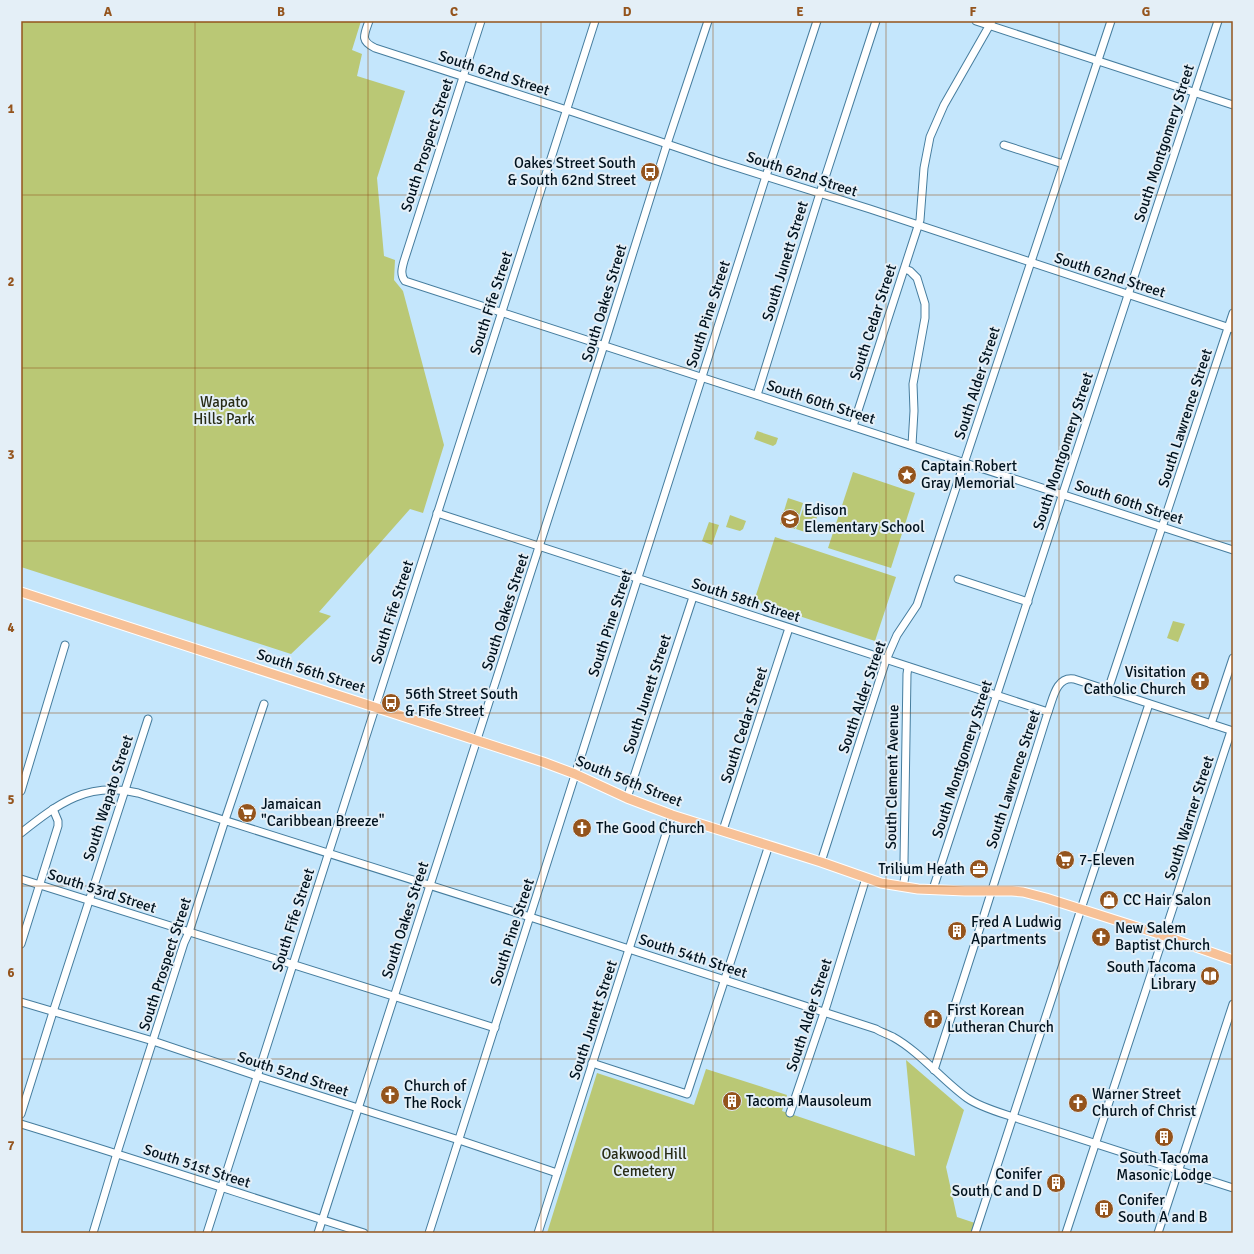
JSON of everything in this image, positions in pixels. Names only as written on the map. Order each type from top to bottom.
[{"type":"main road","name":"South 56th Street","points":[[21,592],[543,762],[575,774],[627,798],[672,815],[769,845],[881,883],[904,887],[933,889],[1023,892],[1081,909],[1233,960]]},
{"type":"street","name":"South 62nd Street","points":[[369,21],[365,41],[366,44],[375,48],[1231,328]]},
{"type":"street","name":"South Prospect Street","points":[[402,277],[404,261],[481,21]]},
{"type":"street","name":"South Fife Street","points":[[206,1233],[594,21]]},
{"type":"street","name":"South Oakes Street","points":[[318,1233],[604,345],[667,144],[708,21]]},
{"type":"street","name":"South Pine Street","points":[[429,1233],[766,176],[817,21]]},
{"type":"street","name":"South Junett Street","points":[[757,395],[876,21]]},
{"type":"street","points":[[976,21],[991,23],[1097,61],[1233,105]]},
{"type":"street","name":"South Alder Street","points":[[820,862],[886,660],[897,635],[917,605],[1111,21]]},
{"type":"street","name":"South Montgomery Street","points":[[933,889],[1218,21]]},
{"type":"street","points":[[918,226],[921,210],[925,158],[934,127],[944,105],[991,23]]},
{"type":"street","points":[[1004,145],[1063,164]]},
{"type":"street","name":"South Cedar Street","points":[[853,426],[918,226]]},
{"type":"street","points":[[905,268],[917,278],[925,304],[923,332],[913,384],[914,412],[912,445]]},
{"type":"street","name":"South 60th Street","points":[[402,277],[405,281],[410,283],[1233,550]]},
{"type":"street","name":"South Lawrence Street","points":[[934,1070],[1056,690],[1063,680],[1074,679],[1108,690],[1162,527],[1231,328],[1233,313]]},
{"type":"street","name":"South 58th Street","points":[[437,513],[1048,712]]},
{"type":"street","points":[[958,580],[1028,602]]},
{"type":"street","name":"South Junett Street","points":[[627,798],[693,597]]},
{"type":"street","name":"South Cedar Street","points":[[722,830],[789,628]]},
{"type":"street","points":[[21,791],[65,645]]},
{"type":"street","points":[[1211,724],[1233,658]]},
{"type":"street","name":"South Clement Avenue","points":[[904,887],[908,667]]},
{"type":"street","points":[[1108,690],[1232,731]]},
{"type":"street","name":"South Prospect Street","points":[[93,1233],[184,943],[189,932],[264,704]]},
{"type":"street","points":[[975,1233],[1149,704]]},
{"type":"street","name":"South Wapato Street","points":[[21,1114],[148,718]]},
{"type":"street","name":"South Warner Street","points":[[1066,1233],[1232,731]]},
{"type":"street","name":"South 54th Street","points":[[21,833],[66,801],[83,794],[105,789],[125,790],[225,820],[530,917],[876,1030],[894,1038],[912,1051],[954,1088],[971,1100],[1013,1117],[1233,1188]]},
{"type":"street","points":[[21,944],[58,826],[58,821],[53,809]]},
{"type":"street","name":"South Junett Street","points":[[538,1233],[672,815]]},
{"type":"street","points":[[592,1064],[687,1094],[769,845]]},
{"type":"street","name":"South Alder Street","points":[[790,1113],[824,1012],[866,878]]},
{"type":"street","name":"South 53rd Street","points":[[21,879],[495,1028]]},
{"type":"street","name":"South 52nd Street","points":[[21,1002],[153,1041],[557,1173]]},
{"type":"street","points":[[1158,1233],[1233,1004]]},
{"type":"street","name":"South 51st Street","points":[[21,1124],[117,1153],[221,1188],[364,1233]]},
{"type":"green space","name":"Wapato Hills Park","points":[[21,21],[361,21],[352,50],[362,54],[357,76],[405,91],[377,178],[384,256],[395,260],[394,280],[403,291],[444,445],[423,513],[410,509],[319,612],[331,616],[291,654],[21,567]]},
{"type":"green space","points":[[757,431],[778,438],[776,444],[773,446],[754,439]]},
{"type":"green space","points":[[853,472],[915,493],[891,568],[828,548]]},
{"type":"green space","points":[[788,498],[803,503],[795,529],[780,524]]},
{"type":"green space","points":[[805,503],[820,508],[811,534],[796,529]]},
{"type":"green space","points":[[730,515],[746,521],[743,529],[740,531],[726,527]]},
{"type":"green space","points":[[709,522],[719,525],[712,545],[702,541]]},
{"type":"green space","points":[[775,537],[896,577],[875,641],[754,601]]},
{"type":"green space","points":[[1173,621],[1185,624],[1178,642],[1167,638]]},
{"type":"green space","name":"Oakwood Hill Cemetery","points":[[906,1060],[964,1110],[946,1167],[957,1217],[975,1223],[972,1233],[547,1233],[597,1073],[694,1105],[706,1069],[787,1095],[782,1111],[915,1156]]},
{"type":"place","name":"Oakes Street South & South 62nd Street","points":[[650,172]]},
{"type":"place","name":"Captain Robert Gray Memorial","points":[[907,475]]},
{"type":"place","name":"Edison Elementary School","points":[[790,519]]},
{"type":"place","name":"Visitation Catholic Church","points":[[1200,681]]},
{"type":"place","name":"56th Street South & Fife Street","points":[[391,703]]},
{"type":"place","name":"Jamaican \"Caribbean Breeze\"","points":[[247,813]]},
{"type":"place","name":"The Good Church","points":[[582,828]]},
{"type":"place","name":"7-Eleven","points":[[1065,860]]},
{"type":"place","name":"Trilium Heath","points":[[979,869]]},
{"type":"place","name":"CC Hair Salon","points":[[1109,900]]},
{"type":"place","name":"Fred A Ludwig Apartments","points":[[957,931]]},
{"type":"place","name":"New Salem Baptist Church","points":[[1101,937]]},
{"type":"place","name":"South Tacoma Library","points":[[1210,976]]},
{"type":"place","name":"First Korean Lutheran Church","points":[[933,1019]]},
{"type":"place","name":"Church of The Rock","points":[[390,1095]]},
{"type":"place","name":"Tacoma Mausoleum","points":[[732,1101]]},
{"type":"place","name":"Warner Street Church of Christ","points":[[1078,1103]]},
{"type":"place","name":"South Tacoma Masonic Lodge","points":[[1164,1137]]},
{"type":"place","name":"Conifer South C and D","points":[[1056,1183]]},
{"type":"place","name":"Conifer South A and B","points":[[1104,1209]]}]
